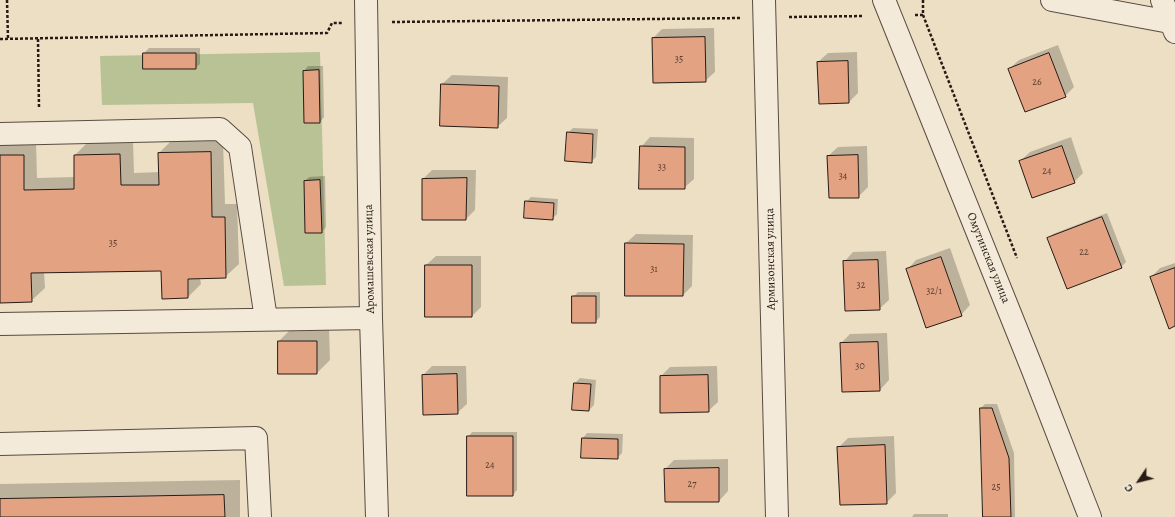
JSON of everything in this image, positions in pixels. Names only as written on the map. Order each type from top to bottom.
[{"type":"street","name":"Аромашевская улица","points":[[366,0],[371,318],[377,517]]},
{"type":"street","points":[[1052,0],[1173,26]]},
{"type":"street","points":[[1162,0],[1173,26]]},
{"type":"street","name":"Омутинская улица","points":[[887,8],[1029,360],[1090,517]]},
{"type":"street","name":"Армизонская улица","points":[[764,9],[777,517]]},
{"type":"street","points":[[0,134],[220,129],[240,147],[266,319]]},
{"type":"street","points":[[0,324],[371,318]]},
{"type":"street","points":[[0,444],[256,438],[260,517]]},
{"type":"path","points":[[7,0],[8,39]]},
{"type":"path","points":[[923,0],[923,14],[1017,258]]},
{"type":"path","points":[[0,40],[327,33],[332,23],[764,9],[887,8],[923,14]]},
{"type":"path","points":[[38,39],[39,133]]},
{"type":"green space","points":[[320,52],[326,285],[284,286],[253,103],[102,105],[100,56]]},
{"type":"building","points":[[705,37],[706,82],[653,83],[652,38]]},
{"type":"building","points":[[143,53],[196,53],[196,69],[143,69]]},
{"type":"building","points":[[1049,53],[1066,97],[1025,112],[1008,69]]},
{"type":"building","points":[[848,61],[849,103],[819,104],[817,62]]},
{"type":"building","points":[[319,70],[320,123],[304,123],[303,71]]},
{"type":"building","points":[[441,84],[499,86],[498,128],[440,126]]},
{"type":"building","points":[[567,132],[593,134],[592,163],[565,161]]},
{"type":"building","points":[[640,146],[685,147],[685,189],[639,189]]},
{"type":"building","points":[[1062,146],[1075,183],[1032,198],[1019,161]]},
{"type":"building","points":[[211,152],[212,217],[225,217],[226,278],[188,279],[188,298],[162,299],[161,271],[31,273],[32,302],[0,303],[0,155],[24,155],[24,190],[74,189],[74,155],[120,154],[121,185],[159,185],[158,153]]},
{"type":"building","points":[[858,155],[859,198],[829,198],[827,156]]},
{"type":"building","points":[[467,178],[466,220],[422,220],[422,179]]},
{"type":"building","points":[[320,180],[322,233],[305,233],[304,181]]},
{"type":"building","points":[[525,201],[554,203],[553,220],[524,218]]},
{"type":"building","points":[[1102,217],[1122,268],[1067,289],[1047,238]]},
{"type":"building","points":[[625,243],[684,244],[683,296],[625,296]]},
{"type":"building","points":[[941,257],[962,316],[926,328],[906,269]]},
{"type":"building","points":[[878,260],[880,310],[845,311],[843,261]]},
{"type":"building","points":[[425,265],[472,265],[472,317],[425,317]]},
{"type":"building","points":[[1175,268],[1175,326],[1169,329],[1150,277]]},
{"type":"building","points":[[572,296],[596,296],[596,323],[572,323]]},
{"type":"building","points":[[278,341],[317,341],[317,374],[278,374]]},
{"type":"building","points":[[878,342],[880,391],[842,392],[840,343]]},
{"type":"building","points":[[457,374],[458,414],[423,415],[422,375]]},
{"type":"building","points":[[708,375],[709,412],[660,413],[660,376]]},
{"type":"building","points":[[574,383],[591,384],[589,411],[572,410]]},
{"type":"building","points":[[980,408],[992,408],[1009,458],[1011,517],[983,517]]},
{"type":"building","points":[[467,436],[513,436],[513,496],[467,496]]},
{"type":"building","points":[[582,438],[618,439],[618,459],[581,458]]},
{"type":"building","points":[[885,445],[887,504],[840,505],[837,447]]},
{"type":"building","points":[[719,468],[719,502],[665,502],[664,469]]},
{"type":"building","points":[[224,495],[225,517],[0,517],[0,499]]}]
